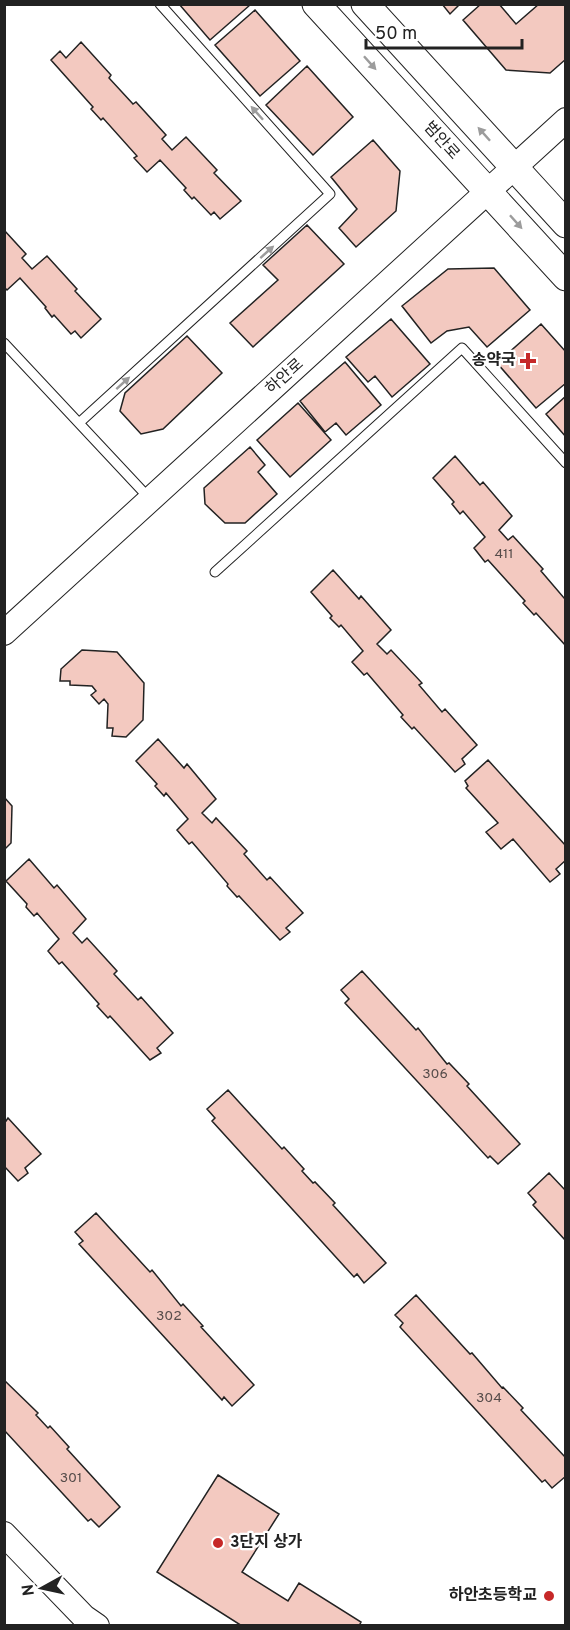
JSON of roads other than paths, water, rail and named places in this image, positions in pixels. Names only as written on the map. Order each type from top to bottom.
[{"type":"main road","name":"범안로","points":[[316,4],[566,277]]},
{"type":"main road","points":[[365,4],[566,224]]},
{"type":"street","name":"하안로","points":[[4,633],[566,120]]},
{"type":"street","points":[[4,1534],[84,1617],[97,1626]]},
{"type":"lane","points":[[80,423],[330,194],[160,4]]},
{"type":"lane","points":[[4,343],[151,500]]},
{"type":"lane","points":[[215,572],[462,348],[566,463]]},
{"type":"place","name":"송약국","points":[[528,361]]},
{"type":"place","name":"3단지 상가","points":[[218,1543]]},
{"type":"place","name":"하안초등학교","points":[[549,1596]]}]
